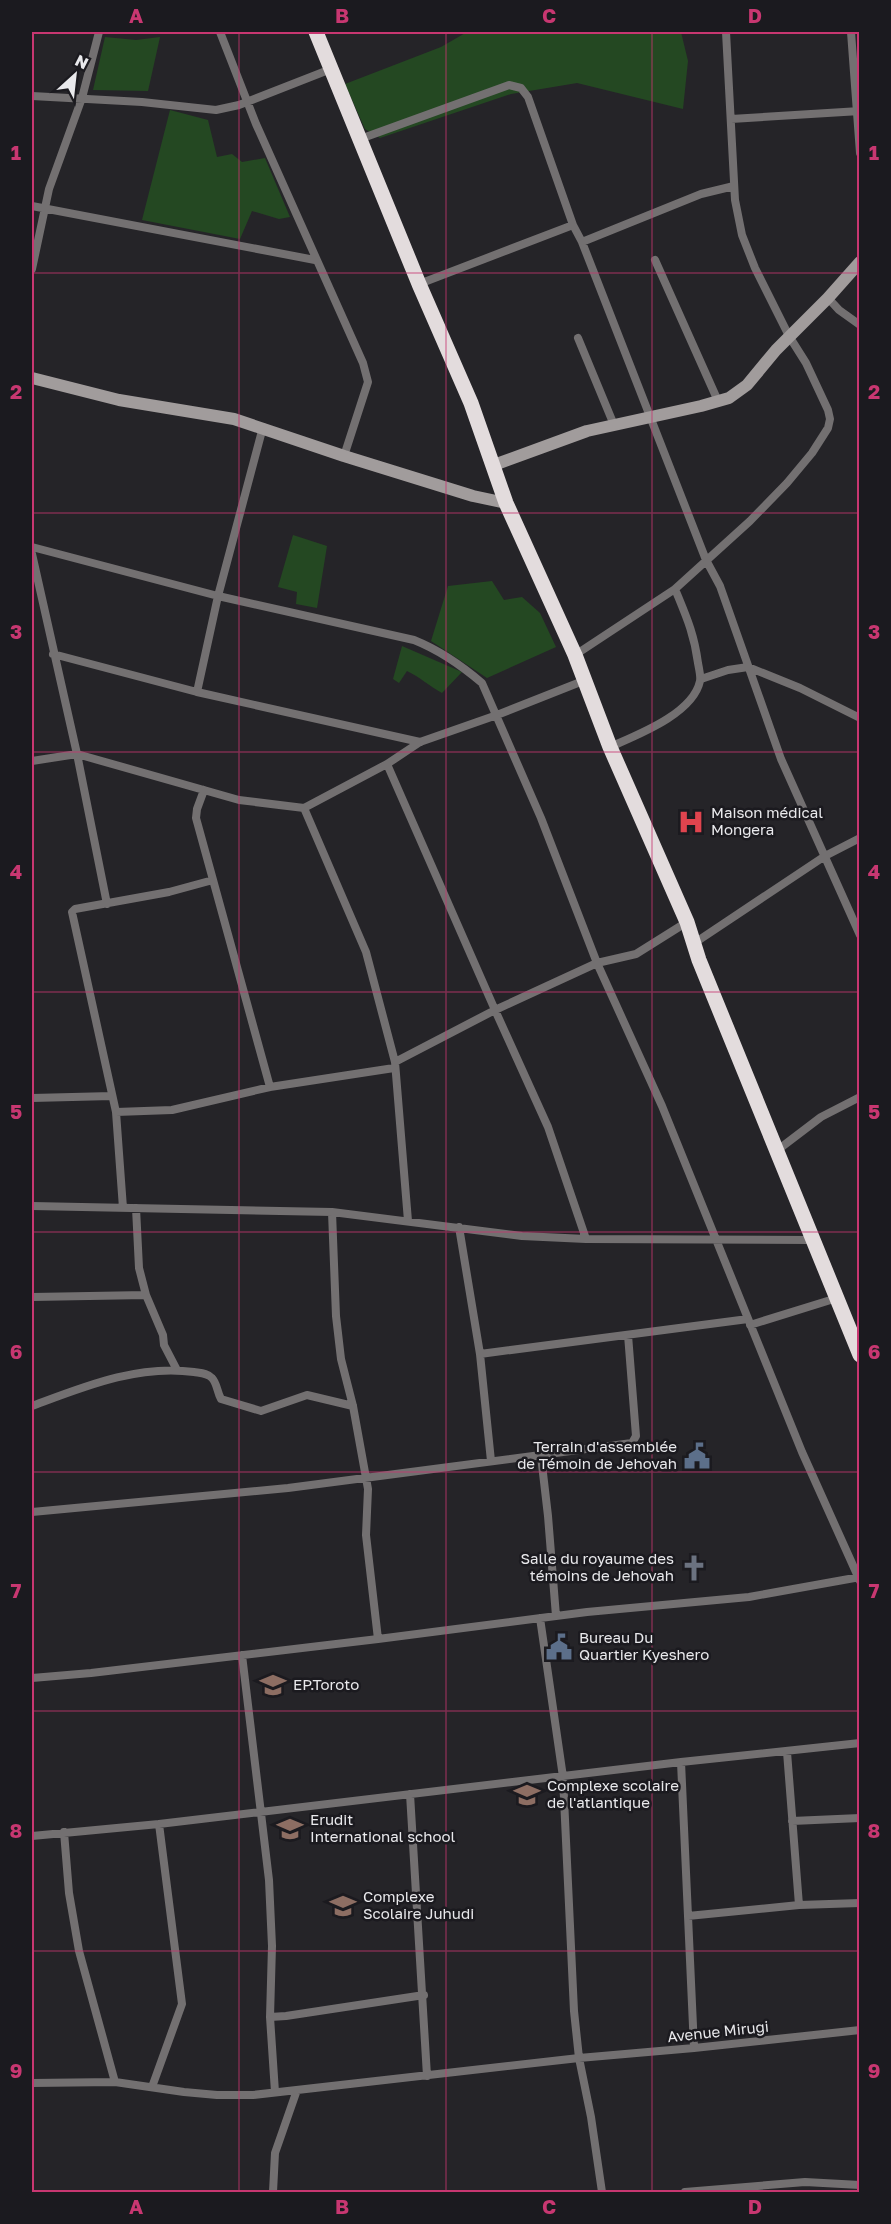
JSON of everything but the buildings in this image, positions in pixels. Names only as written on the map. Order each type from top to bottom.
[{"type":"highway","points":[[316,32],[419,284],[471,403],[506,503],[575,655],[610,747],[687,922],[693,944],[775,1152],[858,1348]]},
{"type":"street","points":[[32,269],[44,208],[82,98],[99,32]]},
{"type":"street","points":[[220,32],[315,260],[363,363],[368,382],[344,456]]},
{"type":"street","points":[[575,655],[675,589],[750,521],[787,483],[812,453],[828,428],[828,410],[806,363],[789,336],[755,268],[742,235],[734,186],[726,32]]},
{"type":"street","points":[[851,32],[860,153]]},
{"type":"street","points":[[32,96],[216,110],[247,101],[331,69]]},
{"type":"street","points":[[360,139],[500,88],[509,86],[520,88],[528,97],[573,225],[582,242],[706,560],[720,586],[780,759],[860,935]]},
{"type":"street","points":[[731,119],[858,111]]},
{"type":"street","points":[[582,242],[701,194],[734,186]]},
{"type":"street","points":[[32,206],[315,260]]},
{"type":"street","points":[[419,284],[573,225]]},
{"type":"street","points":[[655,260],[718,401]]},
{"type":"street","points":[[494,465],[587,431],[729,398],[747,385],[789,336],[828,298],[860,262]]},
{"type":"street","points":[[828,298],[839,310],[860,325]]},
{"type":"street","points":[[578,338],[614,425]]},
{"type":"street","points":[[32,378],[119,400],[214,415],[263,427],[344,456],[473,496],[506,503]]},
{"type":"street","points":[[197,692],[218,596],[263,427]]},
{"type":"street","points":[[32,548],[218,596],[414,639],[433,647],[482,683],[541,818],[597,963],[662,1106],[802,1452],[859,1578],[749,1597],[556,1616],[378,1639],[32,1678]]},
{"type":"street","points":[[32,554],[77,754],[107,904]]},
{"type":"street","points":[[610,747],[668,720],[693,696],[701,679],[694,633],[675,589]]},
{"type":"street","points":[[53,654],[197,692],[420,742]]},
{"type":"street","points":[[701,679],[728,670],[748,667],[800,688],[860,718]]},
{"type":"street","points":[[32,761],[77,754],[256,803],[304,808],[387,764],[420,742],[583,681]]},
{"type":"street","points":[[387,764],[548,1127],[586,1239]]},
{"type":"street","points":[[204,790],[196,818],[270,1087]]},
{"type":"street","points":[[304,808],[366,952],[395,1065],[408,1221]]},
{"type":"street","points":[[693,944],[825,856],[860,838]]},
{"type":"street","points":[[123,1208],[116,1112],[72,912],[75,909],[169,892],[213,880]]},
{"type":"street","points":[[116,1112],[172,1110],[270,1087],[395,1065],[495,1010],[597,963],[631,957],[687,922]]},
{"type":"street","points":[[32,1098],[112,1096]]},
{"type":"street","points":[[775,1152],[821,1117],[860,1097]]},
{"type":"street","points":[[32,1206],[332,1212],[522,1236],[586,1239],[811,1240]]},
{"type":"street","points":[[136,1209],[137,1261],[146,1295],[160,1326],[164,1345],[177,1370]]},
{"type":"street","points":[[332,1212],[336,1316],[341,1359],[353,1406],[368,1489],[366,1535],[378,1639]]},
{"type":"street","points":[[459,1227],[480,1354],[491,1461]]},
{"type":"street","points":[[32,1297],[146,1295]]},
{"type":"street","points":[[480,1354],[749,1322],[837,1298]]},
{"type":"street","points":[[32,1512],[288,1488],[632,1443],[635,1441],[628,1335]]},
{"type":"street","points":[[32,1406],[74,1390],[133,1373],[177,1370],[209,1376],[221,1399],[261,1411],[307,1395],[353,1406]]},
{"type":"street","points":[[541,1456],[556,1616]]},
{"type":"street","points":[[540,1618],[563,1777],[573,2011],[602,2193]]},
{"type":"street","points":[[242,1655],[269,1880],[272,1935],[270,2017],[275,2092]]},
{"type":"street","points":[[32,1836],[159,1824],[860,1743]]},
{"type":"street","points":[[787,1752],[800,1905]]},
{"type":"street","points":[[681,1762],[694,2048]]},
{"type":"street","points":[[410,1794],[428,2076]]},
{"type":"street","points":[[792,1821],[860,1818]]},
{"type":"street","points":[[152,2088],[182,2004],[159,1824]]},
{"type":"street","points":[[64,1832],[69,1893],[79,1951],[115,2082]]},
{"type":"street","points":[[688,1916],[800,1905],[860,1903]]},
{"type":"street","points":[[270,2017],[424,1995]]},
{"type":"street","name":"Avenue Mirugi","points":[[32,2083],[115,2082],[217,2095],[275,2092],[860,2030]]},
{"type":"street","points":[[273,2193],[275,2153],[297,2090]]},
{"type":"street","points":[[686,2193],[806,2181],[860,2185]]},
{"type":"green space","points":[[467,32],[681,32],[688,61],[683,109],[577,83],[511,94],[380,138],[365,129],[345,84],[441,47]]},
{"type":"green space","points":[[105,37],[136,40],[160,37],[148,91],[93,90]]},
{"type":"green space","points":[[170,110],[208,120],[217,157],[232,154],[242,162],[265,158],[290,217],[279,219],[252,211],[240,239],[142,220]]},
{"type":"green space","points":[[293,535],[327,546],[317,608],[296,604],[297,592],[278,587]]},
{"type":"green space","points":[[492,581],[504,600],[522,597],[540,613],[556,647],[487,678],[431,641],[448,586]]},
{"type":"green space","points":[[402,646],[462,672],[442,693],[407,671],[399,683],[393,679]]},
{"type":"place","name":"Maison médical Mongera","points":[[691,822]]},
{"type":"place","name":"Terrain d'assemblée de Témoin de Jehovah","points":[[697,1456]]},
{"type":"place","name":"Salle du royaume des témoins de Jehovah","points":[[694,1568]]},
{"type":"place","name":"Bureau Du Quartier Kyeshero","points":[[559,1647]]},
{"type":"place","name":"EP.Toroto","points":[[273,1685]]},
{"type":"place","name":"Complexe scolaire de l'atlantique","points":[[527,1795]]},
{"type":"place","name":"Erudit International school","points":[[290,1829]]},
{"type":"place","name":"Complexe Scolaire Juhudi","points":[[343,1906]]}]
